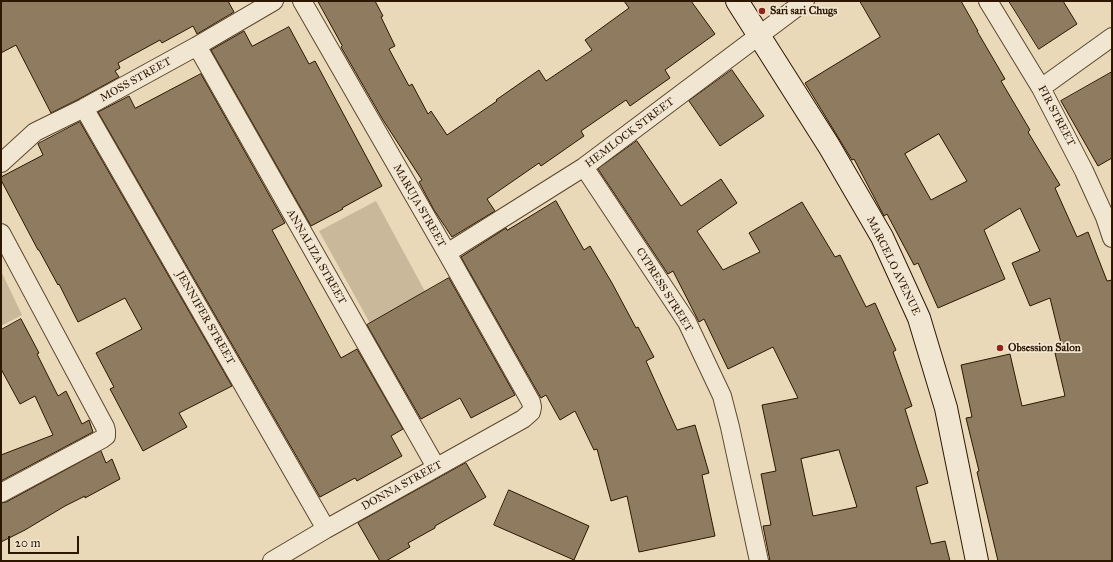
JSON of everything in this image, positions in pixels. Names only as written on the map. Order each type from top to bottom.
[{"type":"street","name":"MOSS STREET","points":[[1,163],[36,132],[84,108],[197,46],[274,1]]},
{"type":"street","name":"MARUJA STREET","points":[[302,1],[531,402],[531,412]]},
{"type":"street","name":"MARCELO AVENUE","points":[[737,1],[829,146],[882,237],[919,318],[946,408],[977,561]]},
{"type":"street","name":"HEMLOCK STREET","points":[[447,253],[584,167],[806,1]]},
{"type":"street","name":"FIR STREET","points":[[988,1],[1041,88],[1084,172],[1105,217],[1112,238]]},
{"type":"street","points":[[1041,88],[1112,37]]},
{"type":"street","name":"ANNALIZA STREET","points":[[197,46],[436,467]]},
{"type":"street","name":"JENNIFER STREET","points":[[84,108],[326,529]]},
{"type":"street","name":"CYPRESS STREET","points":[[584,167],[687,322],[722,396],[759,561]]},
{"type":"street","points":[[1,232],[105,427],[106,436],[1,493]]},
{"type":"street","name":"DONNA STREET","points":[[272,561],[326,529],[523,419],[531,412]]},
{"type":"shaded area","points":[[376,201],[428,297],[372,327],[319,231]]},
{"type":"shaded area","points":[[1,271],[22,315],[1,326]]},
{"type":"building","points":[[1,1],[228,1],[234,12],[197,34],[193,26],[162,43],[160,40],[118,63],[120,68],[115,71],[119,77],[51,113],[16,45],[1,53]]},
{"type":"building","points":[[318,1],[375,1],[383,16],[381,17],[395,46],[389,49],[409,86],[412,84],[428,114],[431,111],[447,135],[539,70],[546,81],[592,50],[585,40],[629,8],[624,1],[691,1],[715,34],[665,70],[670,78],[630,106],[626,100],[581,131],[584,136],[541,166],[539,163],[487,199],[495,211],[452,237],[434,210],[419,182],[422,180],[383,120],[341,47],[342,46]]},
{"type":"building","points":[[860,1],[961,1],[1005,79],[1001,81],[1030,130],[1028,132],[1060,185],[1055,188],[1077,237],[1088,232],[1107,281],[1112,280],[1112,561],[998,561],[966,418],[972,417],[961,365],[1010,354],[1022,406],[1065,396],[1055,353],[1063,351],[1050,298],[1030,306],[1012,263],[1040,251],[1020,208],[984,230],[1005,279],[938,308],[918,263],[914,265],[887,214],[884,216],[854,159],[852,160],[805,83],[880,37]],"holes":[[[939,134],[967,181],[931,200],[905,154]]]},
{"type":"building","points":[[1009,1],[1063,1],[1077,24],[1039,49]]},
{"type":"building","points":[[289,27],[309,64],[315,61],[382,186],[311,226],[211,50],[244,31],[252,46]]},
{"type":"building","points":[[732,70],[764,116],[720,146],[689,101]]},
{"type":"building","points":[[1112,72],[1112,158],[1098,166],[1061,101]]},
{"type":"building","points":[[201,74],[285,223],[272,230],[341,358],[357,349],[403,429],[391,436],[402,456],[357,481],[355,478],[320,497],[98,112],[129,96],[135,108]]},
{"type":"building","points":[[80,122],[232,386],[179,413],[187,427],[143,451],[110,389],[114,387],[96,353],[142,329],[125,298],[78,322],[59,284],[58,285],[38,250],[1,180],[1,177],[43,155],[38,144]]},
{"type":"building","points":[[637,141],[681,206],[721,179],[737,203],[697,231],[723,270],[760,252],[749,233],[802,202],[835,257],[840,255],[866,307],[875,303],[896,350],[893,352],[912,406],[905,409],[928,483],[916,487],[931,544],[945,541],[950,561],[770,561],[763,526],[771,525],[761,474],[776,471],[762,405],[798,398],[773,347],[728,369],[704,319],[699,322],[673,271],[668,274],[598,169]],"holes":[[[839,450],[857,507],[813,516],[801,459]]]},
{"type":"building","points":[[556,201],[584,250],[590,246],[654,357],[646,361],[677,430],[695,425],[709,473],[702,475],[715,536],[639,552],[627,496],[611,501],[597,449],[594,450],[575,411],[560,420],[546,395],[541,398],[461,257],[506,228],[507,230]]},
{"type":"building","points":[[449,278],[515,395],[471,418],[460,398],[421,419],[367,325]]},
{"type":"building","points":[[21,319],[39,353],[37,354],[58,396],[66,391],[82,424],[89,420],[93,432],[1,481],[1,455],[53,435],[35,396],[20,404],[1,369],[1,330]]},
{"type":"building","points":[[101,451],[106,463],[112,459],[120,479],[85,498],[85,496],[65,506],[25,530],[1,542],[1,503],[6,502]]},
{"type":"building","points":[[466,463],[486,497],[408,543],[410,547],[386,561],[380,561],[358,523]]},
{"type":"building","points":[[509,490],[589,526],[574,560],[494,525]]},
{"type":"place","name":"Sari sari Chugs","points":[[762,11]]},
{"type":"place","name":"Obsession Salon","points":[[1000,348]]}]
